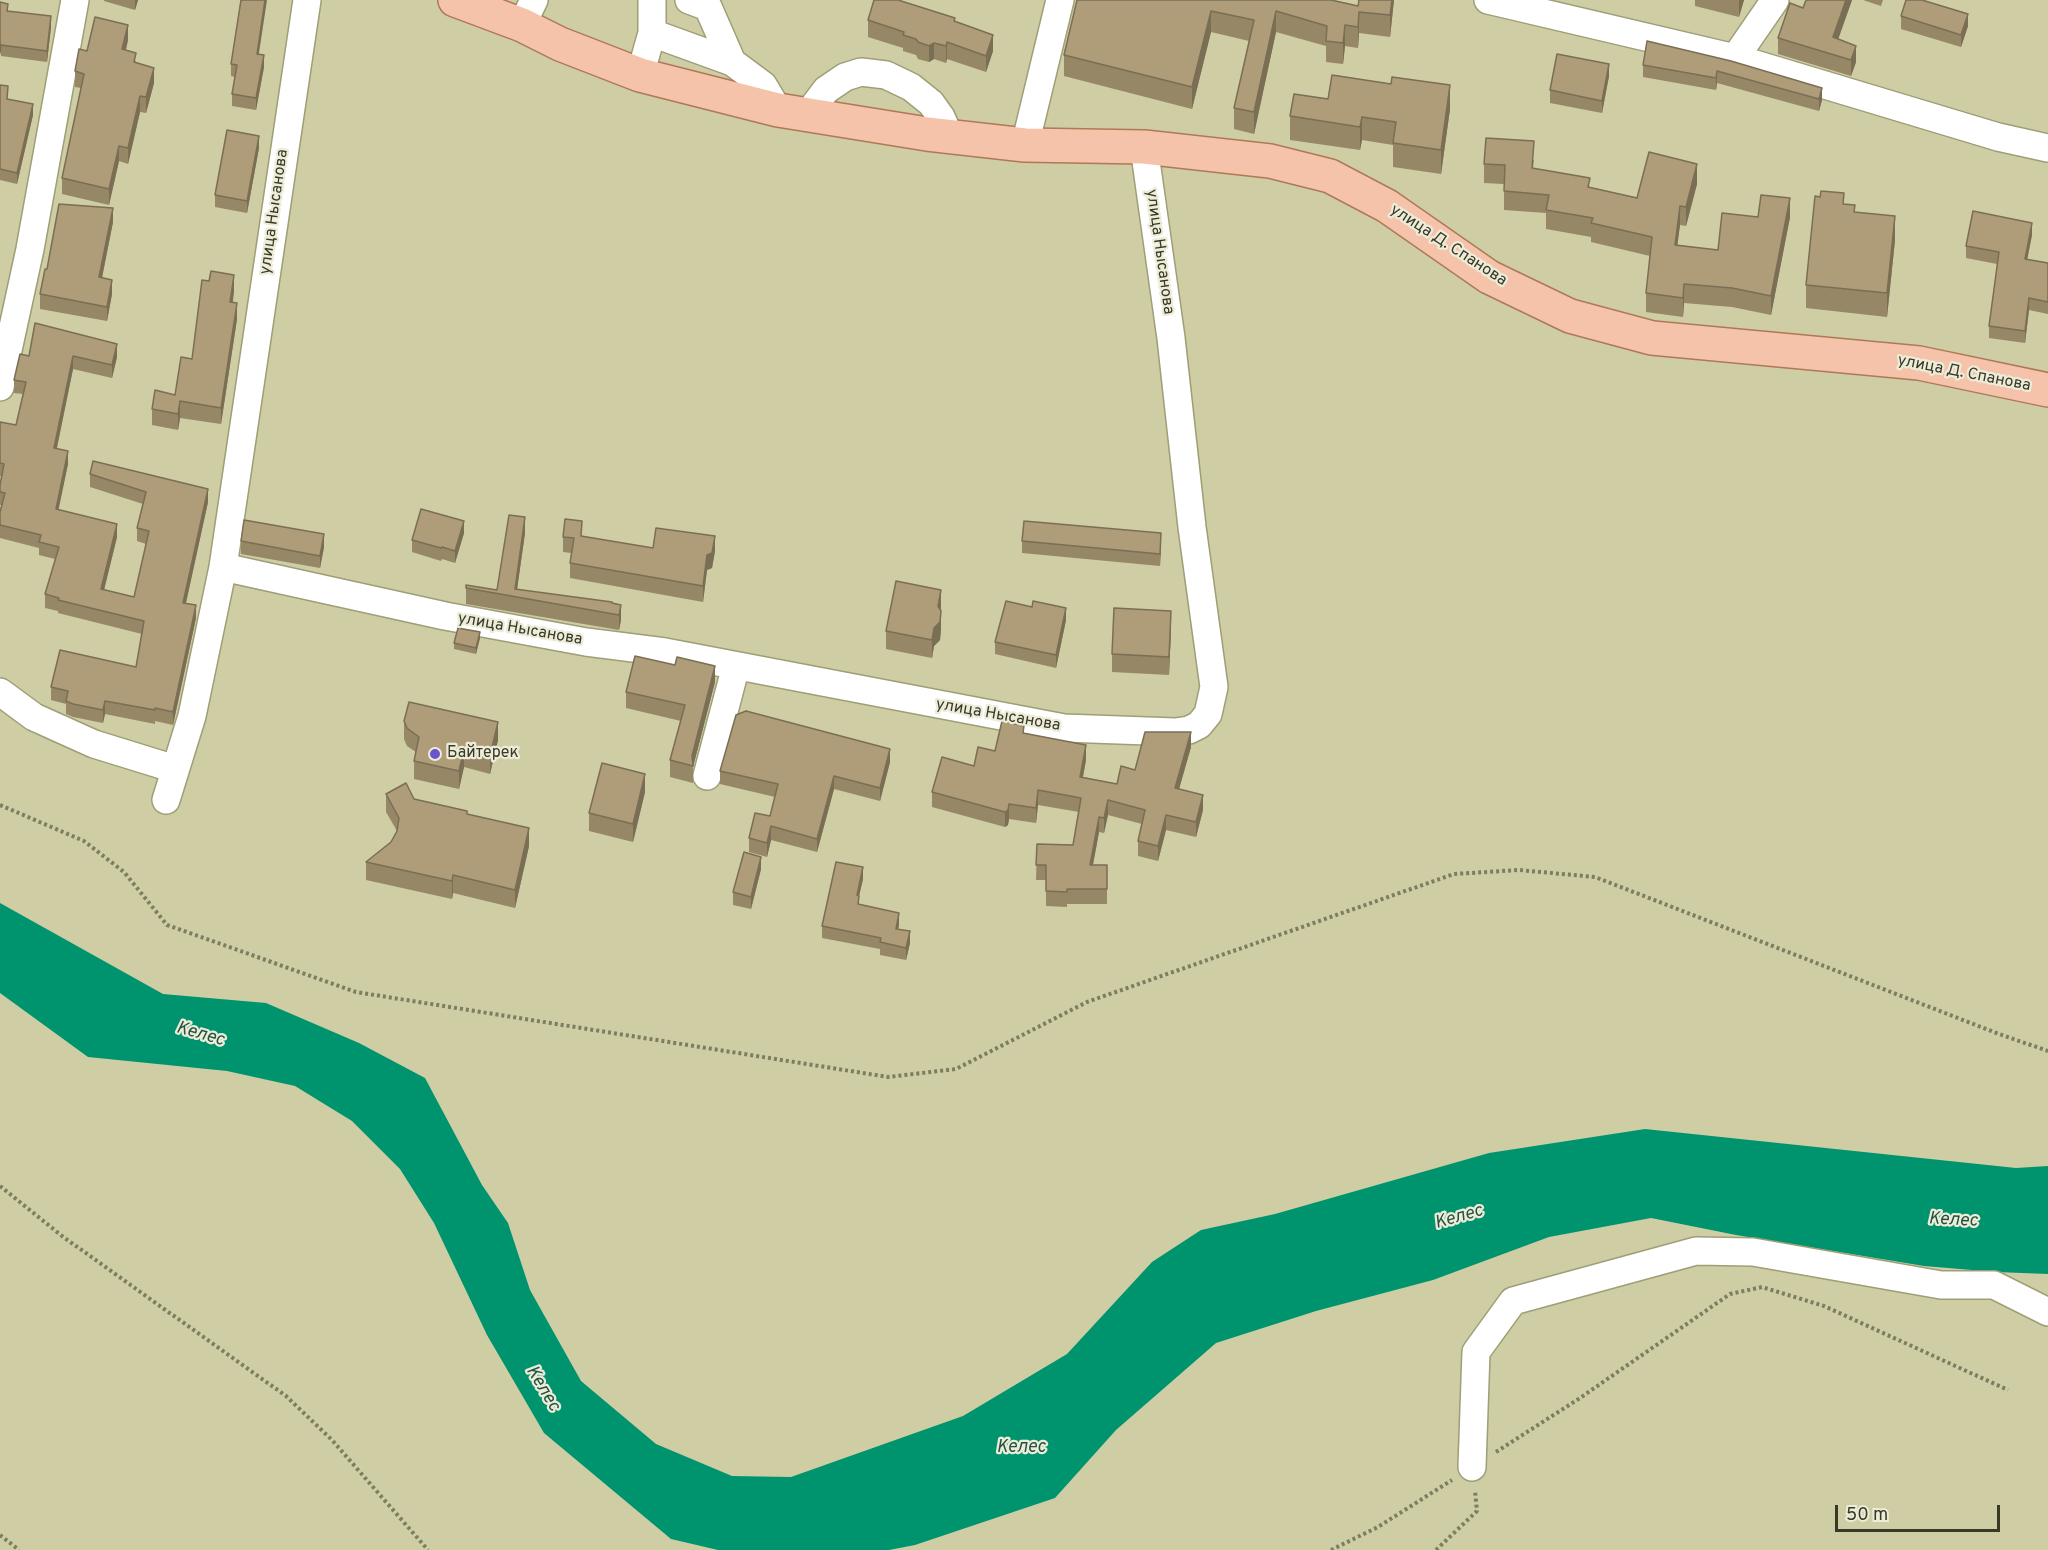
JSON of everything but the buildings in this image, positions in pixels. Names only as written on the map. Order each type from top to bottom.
[{"type":"main road","name":"улица Д. Спанова","points":[[454,0],[528,13],[560,44],[640,75],[793,112],[1025,145],[1144,147],[1270,161],[1330,176],[1387,206],[1489,278],[1570,315],[1652,338],[1919,363],[2048,390]]},
{"type":"street","points":[[0,387],[30,249],[75,0]]},
{"type":"street","name":"улица Нысанова","points":[[166,800],[192,716],[223,567],[306,0]]},
{"type":"street","points":[[640,75],[652,33],[652,0]]},
{"type":"street","points":[[689,0],[708,7],[732,62]]},
{"type":"street","points":[[1025,145],[1060,0]]},
{"type":"street","points":[[1488,0],[1735,58],[1998,137],[2048,148]]},
{"type":"street","points":[[1735,58],[1775,0]]},
{"type":"street","points":[[652,33],[732,62],[763,85],[793,112],[845,77],[861,72],[886,75],[911,87],[931,103],[950,136]]},
{"type":"street","name":"улица Нысанова","points":[[223,567],[457,618],[586,642],[665,652],[1064,728],[1175,732],[1189,730],[1199,725],[1208,714],[1214,687],[1192,527],[1171,338],[1144,147]]},
{"type":"street","points":[[707,776],[736,666]]},
{"type":"street","points":[[0,692],[34,717],[94,744],[175,769]]},
{"type":"street","points":[[1472,1467],[1476,1352],[1513,1301],[1696,1251],[1753,1252],[1941,1285],[1994,1285],[2048,1312]]},
{"type":"path","points":[[0,805],[84,841],[124,872],[167,925],[356,992],[888,1077],[956,1069],[1087,1002],[1454,874],[1519,870],[1595,877],[2048,1051]]},
{"type":"path","points":[[0,1186],[62,1236],[286,1396],[332,1440],[428,1550]]},
{"type":"path","points":[[1331,1550],[1378,1527],[1580,1398],[1730,1294],[1762,1287],[1824,1306],[2008,1390]]},
{"type":"path","points":[[1436,1550],[1477,1511],[1472,1467]]},
{"type":"path","points":[[0,1535],[19,1550]]},
{"type":"water","name":"Келес","points":[[0,903],[163,994],[266,1003],[359,1043],[425,1078],[482,1185],[508,1223],[530,1290],[581,1381],[656,1444],[732,1476],[791,1477],[963,1416],[1067,1354],[1152,1262],[1201,1230],[1275,1214],[1489,1153],[1645,1129],[2016,1168],[2048,1166],[2048,1274],[1924,1266],[1736,1235],[1651,1218],[1549,1237],[1433,1280],[1316,1311],[1216,1343],[1116,1430],[1055,1498],[915,1545],[889,1550],[718,1550],[671,1539],[544,1433],[487,1335],[434,1223],[400,1169],[352,1121],[295,1086],[227,1071],[88,1057],[0,993]]},
{"type":"place","name":"Байтерек","points":[[435,754]]}]
